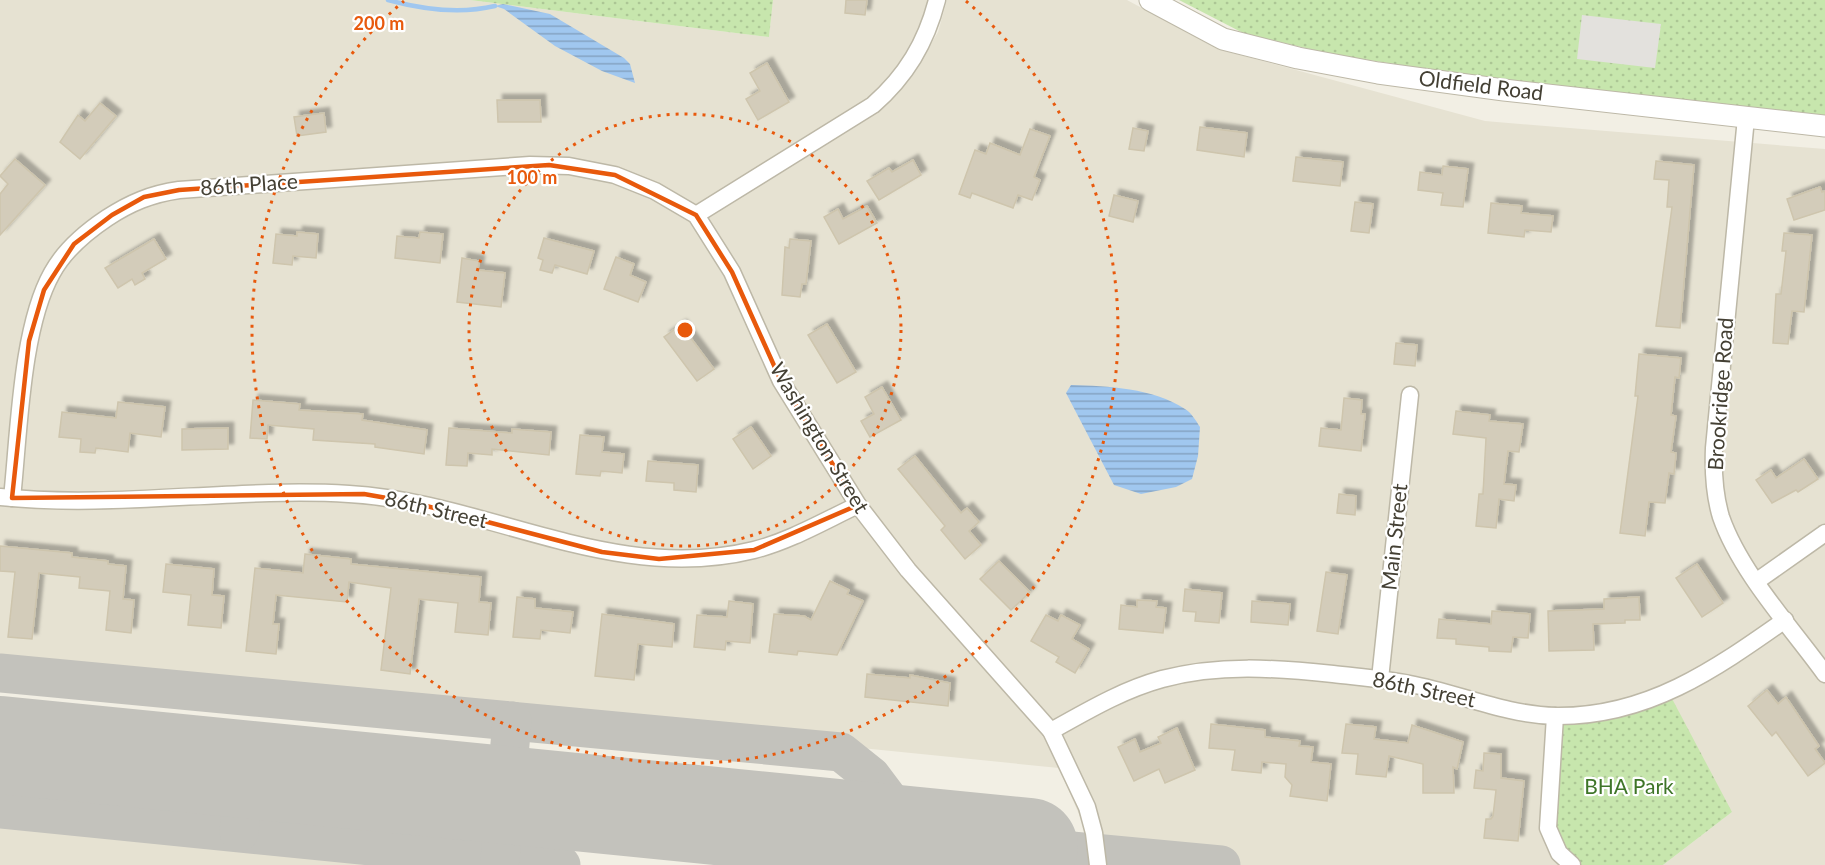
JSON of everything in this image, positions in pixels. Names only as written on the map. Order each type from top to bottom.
[{"type":"street","points":[[696,214],[873,105],[887,92],[916,56],[931,24],[937,0]]},
{"type":"street","name":"Oldfield Road","points":[[1150,0],[1223,39],[1298,58],[1378,73],[1825,126]]},
{"type":"street","name":"Brookridge Road","points":[[1746,118],[1713,473],[1721,516],[1729,536],[1757,580],[1825,674]]},
{"type":"street","name":"86th Place","points":[[6,498],[29,341],[44,290],[52,272],[74,244],[103,221],[144,197],[179,190],[549,165],[589,169],[615,175],[655,191],[696,214]]},
{"type":"street","name":"Washington Street","points":[[696,214],[732,272],[781,381],[858,505],[908,570],[1051,730],[1087,807],[1094,833],[1098,865]]},
{"type":"street","name":"Main Street","points":[[1380,679],[1410,395]]},
{"type":"street","name":"86th Street","points":[[6,498],[109,501],[317,493],[364,495],[415,503],[602,552],[659,559],[700,557],[754,550],[807,530],[858,505]]},
{"type":"street","points":[[1757,580],[1825,533]]},
{"type":"street","name":"86th Street","points":[[1051,730],[1114,697],[1161,679],[1191,672],[1238,668],[1278,669],[1408,683],[1511,709],[1555,716],[1626,706],[1670,693],[1704,675],[1785,620]]},
{"type":"street","points":[[1555,716],[1548,828],[1559,853],[1572,865]]},
{"type":"highlighted area","points":[[549,165],[615,175],[696,215],[732,272],[781,381],[858,505],[754,550],[659,559],[602,552],[415,503],[364,494],[12,498],[29,341],[44,290],[74,244],[112,215],[144,197],[179,190]]},
{"type":"shaded area","points":[[0,0],[470,0],[769,37],[773,0],[928,0],[911,52],[925,54],[938,32],[947,0],[1127,0],[1218,49],[1485,121],[1825,149],[1825,865],[1663,865],[1732,812],[1572,865],[1091,865],[1088,835],[1059,768],[0,661]]},
{"type":"shaded area","points":[[1582,15],[1661,24],[1655,68],[1577,59]]},
{"type":"shaded area","points":[[0,822],[461,865],[0,865]]},
{"type":"green space","points":[[470,0],[773,0],[769,37]]},
{"type":"green space","points":[[1179,0],[1825,0],[1825,118],[1511,82],[1336,55],[1245,34]]},
{"type":"green space","name":"BHA Park","points":[[1669,693],[1732,812],[1663,865],[1572,865],[1548,813],[1555,716]]},
{"type":"water","points":[[503,4],[550,14],[624,58],[630,64],[635,83],[602,71],[555,46],[504,9],[495,6]]},
{"type":"water","points":[[1071,385],[1115,387],[1145,392],[1187,410],[1200,427],[1198,456],[1192,479],[1176,487],[1141,494],[1114,485],[1066,393]]},
{"type":"building","points":[[846,0],[867,0],[865,15],[845,13]]},
{"type":"building","points":[[767,63],[789,102],[758,120],[746,99],[760,91],[750,73]]},
{"type":"building","points":[[497,100],[540,100],[541,122],[498,122]]},
{"type":"building","points":[[100,103],[116,116],[80,159],[60,142],[78,115],[85,121]]},
{"type":"building","points":[[324,113],[326,132],[297,136],[294,117]]},
{"type":"building","points":[[1200,127],[1247,133],[1244,157],[1197,150]]},
{"type":"building","points":[[1133,128],[1148,131],[1144,151],[1129,149]]},
{"type":"building","points":[[1030,129],[1050,136],[1034,177],[1040,180],[1032,200],[1018,195],[1013,208],[972,193],[970,198],[959,194],[975,150],[986,154],[990,143],[1020,155]]},
{"type":"building","points":[[1296,157],[1343,162],[1340,186],[1293,181]]},
{"type":"building","points":[[15,159],[45,185],[0,235],[0,194],[8,184],[0,176]]},
{"type":"building","points":[[913,160],[921,175],[879,200],[867,181],[889,168],[892,172]]},
{"type":"building","points":[[1656,161],[1694,165],[1680,328],[1656,326],[1672,207],[1667,207],[1669,180],[1654,179]]},
{"type":"building","points":[[1443,166],[1468,169],[1463,207],[1441,205],[1443,193],[1418,190],[1420,172],[1442,175]]},
{"type":"building","points":[[1820,187],[1822,192],[1825,191],[1825,210],[1794,220],[1787,199]]},
{"type":"building","points":[[1114,195],[1138,201],[1133,222],[1109,216]]},
{"type":"building","points":[[1355,202],[1373,204],[1369,233],[1351,231]]},
{"type":"building","points":[[1491,203],[1522,206],[1521,213],[1553,216],[1551,232],[1525,230],[1524,237],[1488,233]]},
{"type":"building","points":[[867,206],[877,223],[839,244],[824,217],[838,209],[843,219]]},
{"type":"building","points":[[297,232],[318,234],[316,258],[293,256],[292,265],[273,263],[276,234],[297,236]]},
{"type":"building","points":[[420,232],[443,234],[440,263],[395,258],[397,236],[419,238]]},
{"type":"building","points":[[1784,233],[1812,235],[1804,312],[1792,311],[1788,344],[1773,343],[1776,294],[1781,294],[1786,251],[1782,251]]},
{"type":"building","points":[[544,238],[594,251],[587,274],[555,265],[552,273],[540,270],[543,260],[538,258]]},
{"type":"building","points":[[154,239],[166,259],[142,273],[145,279],[135,285],[132,279],[118,288],[105,268]]},
{"type":"building","points":[[790,239],[811,241],[806,284],[802,284],[800,297],[782,295],[785,247],[789,248]]},
{"type":"building","points":[[616,257],[634,264],[630,275],[646,282],[638,302],[604,289]]},
{"type":"building","points":[[462,258],[479,261],[478,270],[505,273],[501,307],[457,302]]},
{"type":"building","points":[[827,324],[856,372],[837,383],[808,335]]},
{"type":"building","points":[[681,325],[714,369],[697,381],[664,337]]},
{"type":"building","points":[[1396,343],[1417,345],[1415,366],[1394,364]]},
{"type":"building","points":[[1639,354],[1681,358],[1679,378],[1675,377],[1671,415],[1676,416],[1671,452],[1676,453],[1674,474],[1669,473],[1665,503],[1649,502],[1645,536],[1620,533],[1638,396],[1635,396]]},
{"type":"building","points":[[882,387],[901,420],[870,437],[861,421],[874,414],[865,397]]},
{"type":"building","points":[[1344,398],[1362,400],[1361,414],[1365,414],[1361,451],[1319,446],[1321,428],[1341,430]]},
{"type":"building","points":[[253,400],[300,404],[299,410],[363,414],[362,420],[427,430],[424,454],[375,447],[375,444],[313,440],[314,429],[268,425],[267,439],[250,438]]},
{"type":"building","points":[[118,402],[165,407],[161,437],[130,433],[128,452],[96,448],[95,453],[80,452],[81,439],[59,437],[62,412],[116,418]]},
{"type":"building","points":[[1456,411],[1490,415],[1489,421],[1523,424],[1519,452],[1508,451],[1504,484],[1516,485],[1514,501],[1499,499],[1496,528],[1476,526],[1479,494],[1483,494],[1486,438],[1453,434]]},
{"type":"building","points":[[751,427],[771,456],[753,469],[733,439]]},
{"type":"building","points":[[228,428],[228,449],[182,450],[182,429]]},
{"type":"building","points":[[449,428],[512,433],[512,429],[551,432],[549,455],[492,449],[492,455],[468,453],[467,466],[446,465]]},
{"type":"building","points":[[580,435],[604,437],[602,452],[624,454],[622,473],[601,471],[600,476],[576,474]]},
{"type":"building","points":[[915,456],[961,513],[967,508],[979,522],[969,531],[981,545],[965,559],[941,530],[945,526],[898,469]]},
{"type":"building","points":[[1804,459],[1818,479],[1798,492],[1796,490],[1772,503],[1756,480],[1771,470],[1776,478]]},
{"type":"building","points":[[648,461],[698,465],[696,492],[674,490],[674,483],[646,481]]},
{"type":"building","points":[[1339,494],[1356,496],[1355,515],[1337,513]]},
{"type":"building","points":[[0,546],[72,553],[72,557],[108,561],[108,564],[126,566],[123,599],[134,600],[131,633],[106,630],[110,591],[79,588],[80,577],[39,573],[32,639],[8,637],[15,572],[0,571]]},
{"type":"building","points":[[305,554],[351,559],[351,564],[481,577],[479,602],[491,603],[488,635],[455,632],[458,603],[419,599],[410,674],[381,670],[391,588],[349,582],[347,602],[276,595],[273,624],[279,624],[276,654],[246,651],[255,568],[303,573]]},
{"type":"building","points":[[999,561],[1030,592],[1011,610],[980,579]]},
{"type":"building","points":[[166,564],[214,569],[212,595],[224,596],[221,628],[188,625],[191,595],[163,592]]},
{"type":"building","points":[[1697,564],[1723,603],[1702,617],[1676,578]]},
{"type":"building","points":[[1326,572],[1347,575],[1338,634],[1317,631]]},
{"type":"building","points":[[830,581],[849,590],[847,594],[863,601],[837,655],[798,651],[797,655],[769,652],[774,614],[804,616],[811,620]]},
{"type":"building","points":[[1185,589],[1222,593],[1219,623],[1195,621],[1196,612],[1183,611]]},
{"type":"building","points":[[517,597],[535,599],[535,608],[573,612],[570,633],[541,630],[540,639],[513,637]]},
{"type":"building","points":[[1639,597],[1640,620],[1593,624],[1594,650],[1549,651],[1548,611],[1604,609],[1604,599]]},
{"type":"building","points":[[1137,600],[1157,601],[1156,607],[1166,608],[1163,633],[1119,629],[1121,605],[1137,607]]},
{"type":"building","points":[[729,601],[753,604],[750,643],[726,641],[725,650],[694,647],[697,615],[727,617]]},
{"type":"building","points":[[1252,601],[1290,604],[1288,625],[1251,622]]},
{"type":"building","points":[[1492,611],[1530,614],[1528,638],[1513,637],[1511,652],[1489,651],[1489,647],[1456,644],[1456,639],[1437,638],[1439,619],[1491,624]]},
{"type":"building","points":[[602,614],[674,624],[672,647],[638,644],[634,680],[595,676]]},
{"type":"building","points":[[1046,615],[1058,621],[1061,615],[1080,625],[1072,639],[1089,649],[1075,673],[1056,662],[1059,657],[1031,641]]},
{"type":"building","points":[[867,674],[910,678],[910,675],[950,683],[948,706],[865,697]]},
{"type":"building","points":[[1767,690],[1778,704],[1786,697],[1819,746],[1815,749],[1825,763],[1808,776],[1776,732],[1772,736],[1748,706]]},
{"type":"building","points":[[1211,724],[1265,730],[1265,737],[1300,741],[1299,746],[1313,747],[1311,762],[1331,764],[1327,801],[1290,796],[1292,785],[1285,777],[1286,764],[1262,762],[1261,773],[1232,770],[1235,750],[1209,748]]},
{"type":"building","points":[[1346,724],[1376,727],[1374,739],[1408,743],[1412,725],[1463,742],[1457,769],[1453,767],[1454,793],[1423,793],[1423,764],[1389,756],[1386,777],[1356,774],[1358,754],[1342,753]]},
{"type":"building","points":[[1177,728],[1195,770],[1165,783],[1159,769],[1134,781],[1118,747],[1135,739],[1140,752],[1161,743],[1158,737]]},
{"type":"building","points":[[1484,753],[1501,754],[1501,778],[1524,781],[1518,841],[1484,838],[1486,819],[1491,819],[1493,816],[1496,790],[1474,788],[1476,770],[1483,771]]},
{"type":"waterway","points":[[388,0],[414,6],[455,10],[495,6]]},
{"type":"taxiway","points":[[0,673],[841,752],[871,776],[916,836]]},
{"type":"taxiway","points":[[500,859],[512,721]]},
{"type":"taxiway","points":[[239,832],[245,769]]},
{"type":"taxiway","points":[[0,809],[561,865]]},
{"type":"taxiway","points":[[1025,865],[1029,847],[1221,865]]},
{"type":"runway","points":[[0,745],[1029,847]]}]
